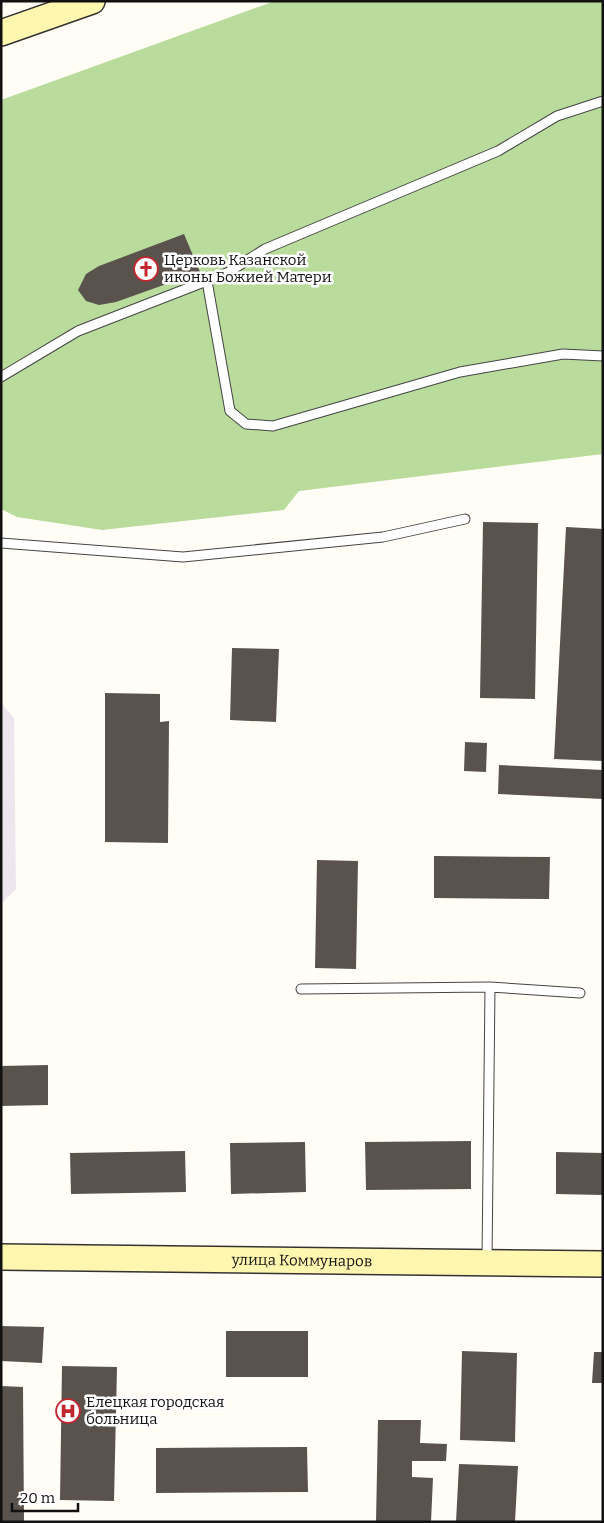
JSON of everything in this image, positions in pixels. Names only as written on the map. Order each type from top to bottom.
[{"type":"main road","points":[[1,32],[92,1]]},
{"type":"main road","name":"улица Коммунаров","points":[[1,1257],[603,1264]]},
{"type":"lane","points":[[1,376],[78,331],[227,273],[265,248],[498,151],[557,116],[603,101]]},
{"type":"lane","points":[[207,280],[230,411],[246,424],[273,426],[460,372],[563,354],[603,356]]},
{"type":"lane","points":[[1,543],[183,557],[383,537],[465,519]]},
{"type":"lane","points":[[487,1263],[490,987]]},
{"type":"lane","points":[[301,989],[490,987],[580,992]]},
{"type":"shaded area","points":[[1,703],[14,718],[16,889],[1,904]]},
{"type":"green space","points":[[275,1],[603,1],[603,454],[299,491],[284,510],[102,530],[17,517],[1,509],[1,100]]},
{"type":"building","name":"Церковь Казанской иконы Божией Матери","points":[[184,234],[200,272],[116,302],[99,305],[86,301],[78,290],[86,274],[99,266]]},
{"type":"building","points":[[483,522],[538,523],[535,699],[480,698]]},
{"type":"building","points":[[566,527],[603,529],[603,761],[554,759]]},
{"type":"building","points":[[232,648],[279,649],[276,722],[230,720]]},
{"type":"building","points":[[105,693],[160,694],[160,722],[169,721],[168,843],[105,842]]},
{"type":"building","points":[[465,742],[487,743],[486,772],[464,771]]},
{"type":"building","points":[[499,765],[603,770],[603,799],[498,794]]},
{"type":"building","points":[[434,856],[550,857],[549,899],[434,898]]},
{"type":"building","points":[[317,860],[358,861],[356,969],[315,968]]},
{"type":"building","points":[[48,1065],[48,1105],[1,1106],[1,1066]]},
{"type":"building","points":[[471,1141],[471,1189],[366,1190],[365,1142]]},
{"type":"building","points":[[305,1142],[306,1192],[231,1194],[230,1143]]},
{"type":"building","points":[[185,1151],[186,1192],[71,1194],[70,1153]]},
{"type":"building","points":[[556,1152],[603,1153],[603,1195],[556,1194]]},
{"type":"building","points":[[1,1326],[44,1327],[42,1363],[1,1361]]},
{"type":"building","points":[[226,1331],[308,1331],[308,1377],[226,1377]]},
{"type":"building","points":[[462,1351],[517,1353],[515,1442],[460,1440]]},
{"type":"building","points":[[594,1352],[603,1352],[603,1383],[592,1383]]},
{"type":"building","points":[[62,1366],[117,1367],[114,1501],[60,1500]]},
{"type":"building","points":[[1,1386],[23,1387],[24,1522],[1,1522]]},
{"type":"building","points":[[378,1420],[421,1420],[420,1443],[447,1444],[446,1461],[412,1461],[412,1477],[433,1478],[431,1522],[376,1522]]},
{"type":"building","points":[[307,1447],[308,1492],[156,1493],[156,1448]]},
{"type":"building","points":[[459,1464],[518,1466],[515,1522],[456,1522]]},
{"type":"place","name":"Церковь Казанской иконы Божией Матери","points":[[146,269]]},
{"type":"place","name":"Елецкая городская больница","points":[[68,1411]]}]
